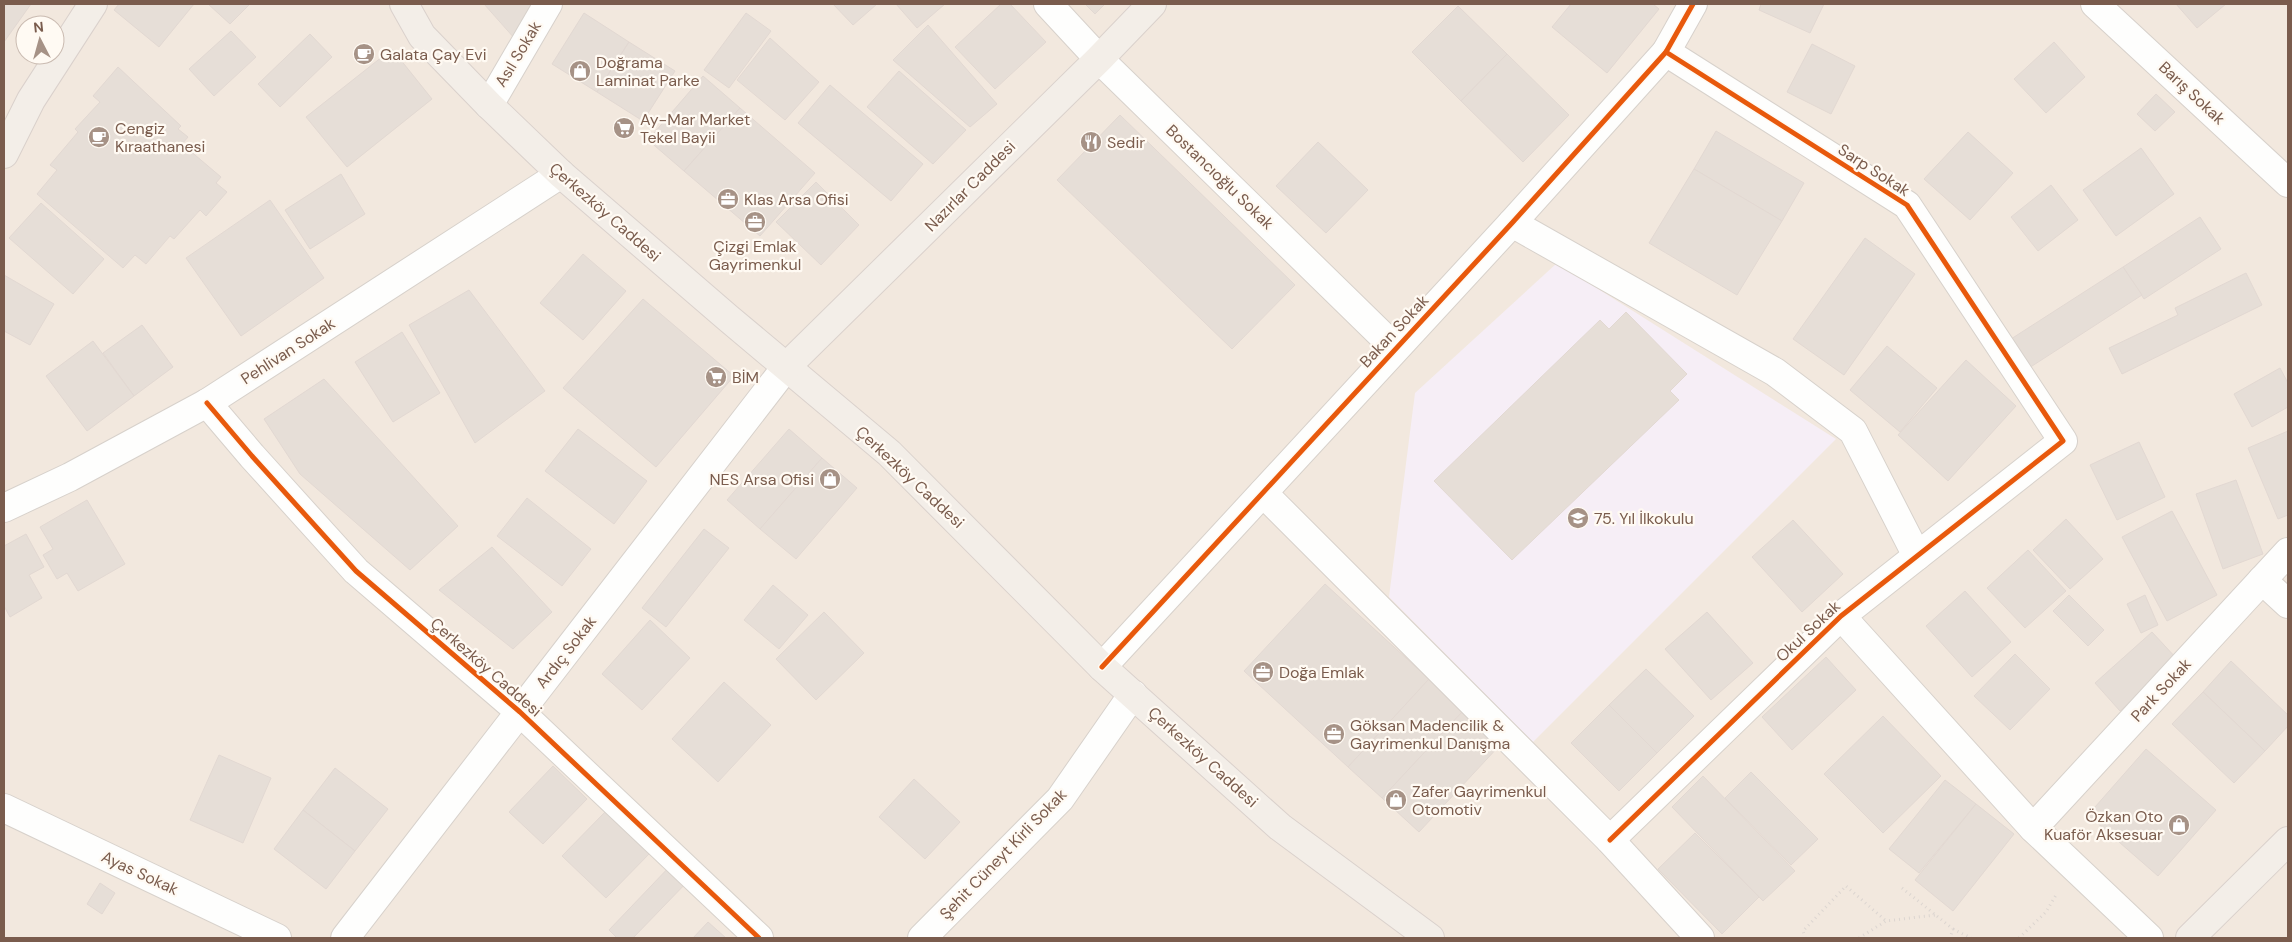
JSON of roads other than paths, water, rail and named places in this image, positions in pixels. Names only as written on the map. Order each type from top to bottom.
[{"type":"main road","name":"Çerkezköy Caddesi","points":[[404,4],[422,36],[488,105],[561,174],[889,453],[1102,667],[1280,827],[1430,938]]},
{"type":"main road","name":"Nazırlar Caddesi","points":[[787,366],[1152,4]]},
{"type":"main road","points":[[4,154],[31,100],[84,8]]},
{"type":"main road","points":[[2190,938],[2288,841]]},
{"type":"street","name":"Asıl Sokak","points":[[488,105],[548,4]]},
{"type":"street","name":"Bostancıoğlu Sokak","points":[[1048,4],[1099,58],[1395,348]]},
{"type":"street","name":"Bakan Sokak","points":[[1102,667],[1512,223],[1666,52],[1693,4]]},
{"type":"street","name":"Barış Sokak","points":[[2095,4],[2288,183]]},
{"type":"street","name":"Sarp Sokak","points":[[1666,52],[1907,205],[2063,440]]},
{"type":"street","name":"Pehlivan Sokak","points":[[4,508],[70,477],[207,403],[561,174]]},
{"type":"street","points":[[1512,223],[1775,372],[1853,431],[1917,556]]},
{"type":"street","name":"Ardıç Sokak","points":[[345,938],[787,366]]},
{"type":"street","name":"Çerkezköy Caddesi","points":[[207,403],[252,456],[356,571],[520,712],[759,938]]},
{"type":"street","name":"Okul Sokak","points":[[1610,840],[1841,616],[2063,440]]},
{"type":"street","points":[[1263,493],[1610,840],[1700,938]]},
{"type":"street","name":"Park Sokak","points":[[2033,828],[2288,552]]},
{"type":"street","points":[[2262,580],[2288,604]]},
{"type":"street","points":[[1841,616],[2033,828],[2149,938]]},
{"type":"street","name":"Şehit Cüneyt Kirli Sokak","points":[[922,938],[1060,799],[1133,694]]},
{"type":"street","name":"Ayas Sokak","points":[[4,808],[277,938]]},
{"type":"place","name":"Galata Çay Evi","points":[[364,54]]},
{"type":"place","name":"Doğrama Laminat Parke","points":[[580,71]]},
{"type":"place","name":"Ay-Mar Market Tekel Bayii","points":[[624,128]]},
{"type":"place","name":"Cengiz Kıraathanesi","points":[[99,137]]},
{"type":"place","name":"Sedir","points":[[1091,142]]},
{"type":"place","name":"Klas Arsa Ofisi","points":[[728,199]]},
{"type":"place","name":"Çizgi Emlak Gayrimenkul","points":[[755,222]]},
{"type":"place","name":"BİM","points":[[716,377]]},
{"type":"place","name":"NES Arsa Ofisi","points":[[830,479]]},
{"type":"place","name":"75. Yıl İlkokulu","points":[[1578,518]]},
{"type":"place","name":"Doğa Emlak","points":[[1263,672]]},
{"type":"place","name":"Göksan Madencilik & Gayrimenkul Danışma","points":[[1334,734]]},
{"type":"place","name":"Zafer Gayrimenkul Otomotiv","points":[[1396,800]]},
{"type":"place","name":"Özkan Oto Kuaför Aksesuar","points":[[2179,825]]}]
